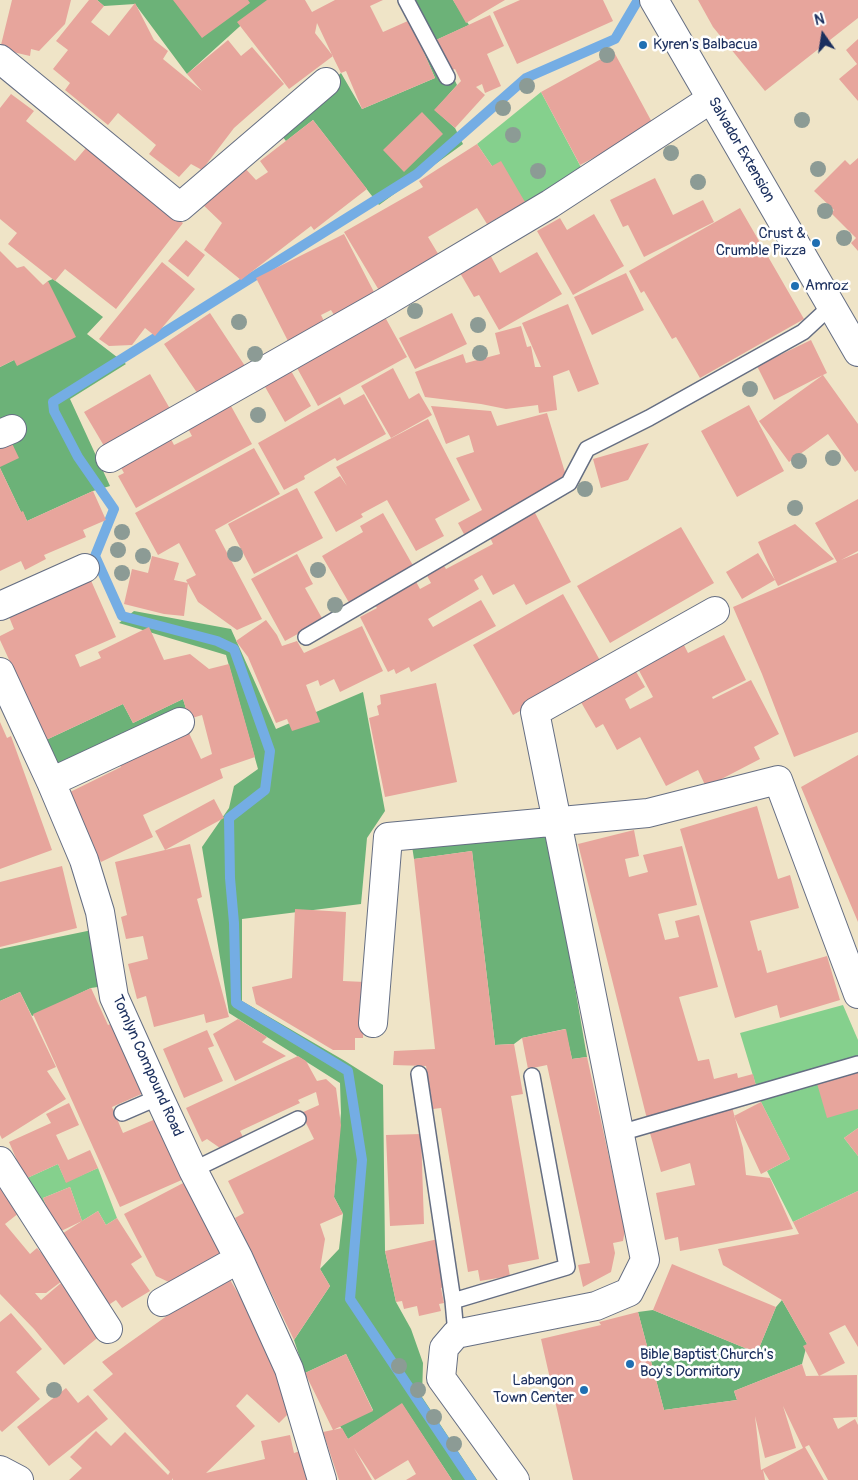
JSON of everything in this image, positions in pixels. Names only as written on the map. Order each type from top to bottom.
[{"type":"street","name":"Salvador Extension","points":[[654,0],[858,352]]},
{"type":"street","points":[[0,59],[180,207],[326,82]]},
{"type":"street","points":[[110,458],[387,301],[550,204],[712,99]]},
{"type":"street","points":[[0,606],[86,568]]},
{"type":"street","points":[[515,1480],[441,1378],[444,1348],[456,1334],[596,1306],[629,1292],[645,1260],[535,712],[715,611]]},
{"type":"street","name":"Tomlyn Compound Road","points":[[0,672],[51,782],[84,860],[100,912],[114,997],[158,1097],[239,1259],[289,1370],[322,1480]]},
{"type":"street","points":[[51,782],[180,722]]},
{"type":"street","points":[[373,1023],[388,837],[648,813],[778,780],[858,994]]},
{"type":"street","points":[[0,1161],[108,1329]]},
{"type":"street","points":[[162,1302],[239,1259]]},
{"type":"street","points":[[0,1470],[19,1480]]},
{"type":"lane","points":[[406,0],[447,77]]},
{"type":"lane","points":[[306,637],[569,483],[588,449],[649,418],[803,332],[831,306]]},
{"type":"lane","points":[[620,1133],[858,1064]]},
{"type":"lane","points":[[419,1074],[453,1301],[456,1334]]},
{"type":"lane","points":[[453,1301],[567,1267],[532,1076]]},
{"type":"lane","points":[[122,1112],[158,1097]]},
{"type":"lane","points":[[193,1170],[298,1119]]},
{"type":"green space","points":[[97,0],[269,0],[187,74],[135,4],[104,6]]},
{"type":"green space","points":[[401,0],[453,0],[469,25],[436,40],[457,85],[435,110],[455,128],[463,144],[379,205],[313,120],[286,141],[278,131],[341,73],[362,109],[435,78]]},
{"type":"green space","points":[[541,92],[584,173],[525,202],[492,166],[477,144]]},
{"type":"green space","points":[[53,279],[103,317],[87,334],[126,364],[70,399],[110,486],[93,491],[27,521],[0,468],[0,367],[14,360],[48,281]]},
{"type":"green space","points":[[134,611],[231,629],[276,729],[363,692],[385,811],[367,838],[361,904],[242,919],[242,1001],[383,1085],[385,1251],[396,1302],[411,1329],[423,1363],[422,1397],[477,1480],[452,1480],[402,1404],[348,1439],[340,1426],[373,1410],[346,1354],[305,1373],[294,1340],[330,1286],[320,1269],[339,1249],[343,1214],[334,1197],[341,1113],[340,1083],[229,1013],[202,847],[229,808],[234,786],[258,769],[226,655],[119,623]]},
{"type":"green space","points":[[183,699],[187,712],[59,771],[46,740],[123,704],[133,723]]},
{"type":"green space","points":[[548,831],[587,1057],[572,1059],[565,1029],[522,1038],[514,1044],[495,1045],[472,851],[414,859],[412,846]]},
{"type":"green space","points":[[97,929],[104,986],[91,988],[32,1016],[20,992],[0,1001],[0,949]]},
{"type":"green space","points":[[843,1005],[858,1040],[858,1128],[844,1138],[858,1156],[858,1191],[793,1222],[767,1171],[790,1159],[761,1102],[740,1033]]},
{"type":"green space","points":[[58,1164],[66,1182],[98,1168],[117,1218],[106,1225],[98,1211],[82,1221],[70,1187],[43,1198],[57,1233],[25,1179]]},
{"type":"green space","points":[[782,1300],[807,1344],[802,1364],[734,1391],[737,1400],[664,1410],[638,1312],[653,1310],[757,1353],[776,1307]]},
{"type":"building","points":[[12,0],[71,0],[65,24],[39,51],[31,49],[30,56],[0,49]]},
{"type":"building","points":[[89,0],[97,0],[104,6],[91,22],[109,36],[135,3],[154,40],[168,51],[163,59],[202,91],[187,74],[228,40],[241,56],[252,47],[284,84],[234,128],[202,170],[191,164],[179,177],[149,154],[156,145],[118,113],[108,125],[65,90],[70,83],[53,69],[68,50],[56,41]]},
{"type":"building","points":[[173,0],[248,0],[250,3],[202,38]]},
{"type":"building","points":[[267,0],[305,0],[312,12],[335,0],[383,0],[370,6],[383,32],[410,20],[435,78],[362,109],[346,71],[341,73],[333,56],[289,89],[237,22]],"holes":[[[317,23],[332,55],[315,33]]]},
{"type":"building","points":[[453,0],[505,0],[466,23]]},
{"type":"building","points":[[520,0],[603,0],[613,21],[517,64],[493,12]]},
{"type":"building","points":[[698,0],[858,0],[858,18],[765,91],[713,27]]},
{"type":"building","points":[[490,15],[504,46],[487,54],[501,86],[485,93],[482,84],[476,87],[485,95],[455,128],[434,110],[461,81],[455,69],[450,71],[436,40]]},
{"type":"building","points":[[858,39],[858,101],[839,79],[857,64],[846,50]]},
{"type":"building","points":[[614,52],[654,126],[580,165],[541,92]]},
{"type":"building","points":[[11,94],[34,111],[26,121],[75,161],[86,148],[183,223],[116,309],[65,269],[55,281],[8,244],[17,233],[0,219],[0,108]]},
{"type":"building","points":[[422,112],[443,134],[404,172],[383,150]]},
{"type":"building","points":[[313,120],[367,189],[314,230],[311,226],[241,280],[204,250],[222,223],[198,200],[243,166],[256,180],[268,172],[260,161]]},
{"type":"building","points":[[477,144],[492,166],[501,161],[525,202],[487,224],[477,208],[428,237],[440,257],[380,292],[344,232],[423,187],[419,181]]},
{"type":"building","points":[[858,158],[858,251],[851,243],[856,238],[831,213],[834,210],[814,191],[845,160],[850,165]]},
{"type":"building","points":[[655,178],[673,215],[703,200],[714,222],[644,257],[628,225],[623,227],[610,200]]},
{"type":"building","points":[[740,208],[804,319],[700,378],[676,337],[672,339],[644,291],[641,293],[629,271]]},
{"type":"building","points":[[594,214],[624,266],[573,295],[537,231],[560,218],[567,230]]},
{"type":"building","points":[[344,234],[375,294],[334,315],[331,310],[321,315],[327,327],[290,345],[256,278]]},
{"type":"building","points":[[186,240],[205,255],[188,277],[168,261]]},
{"type":"building","points":[[487,249],[500,273],[537,252],[562,294],[499,330],[479,295],[474,297],[456,266]]},
{"type":"building","points":[[0,251],[17,268],[24,266],[43,285],[48,281],[76,337],[17,366],[14,360],[0,367]]},
{"type":"building","points":[[162,262],[195,289],[155,336],[145,328],[132,345],[109,346],[99,339]]},
{"type":"building","points":[[626,273],[644,310],[592,335],[574,297]]},
{"type":"building","points":[[568,304],[599,384],[578,392],[569,370],[553,376],[557,410],[539,413],[538,405],[506,409],[425,397],[415,372],[463,354],[466,363],[500,354],[495,333],[521,326],[527,347],[531,346],[535,367],[541,367],[522,323]]},
{"type":"building","points":[[380,308],[407,357],[318,406],[291,357]]},
{"type":"building","points":[[210,313],[245,366],[200,397],[164,344]]},
{"type":"building","points":[[452,313],[467,344],[415,369],[399,338]]},
{"type":"building","points":[[811,340],[827,373],[774,400],[757,366]]},
{"type":"building","points":[[286,362],[311,406],[285,422],[260,378]]},
{"type":"building","points":[[393,368],[409,399],[419,393],[432,415],[391,438],[361,386]]},
{"type":"building","points":[[150,374],[173,414],[107,451],[84,412]]},
{"type":"building","points":[[823,375],[858,424],[858,470],[855,472],[828,434],[789,462],[759,421]]},
{"type":"building","points":[[364,394],[386,434],[337,461],[335,458],[304,476],[305,479],[284,490],[258,443],[340,397],[344,405]]},
{"type":"building","points":[[226,397],[252,444],[136,508],[118,476],[124,473],[119,464],[170,437],[174,445],[192,436],[184,421]]},
{"type":"building","points":[[749,405],[784,471],[737,497],[701,431]]},
{"type":"building","points":[[431,406],[491,411],[497,426],[547,413],[567,479],[465,536],[458,523],[482,510],[456,458],[474,452],[469,435],[446,444]]},
{"type":"building","points":[[428,419],[470,500],[435,519],[444,536],[416,551],[387,500],[361,514],[363,517],[336,532],[314,492],[340,476],[347,486],[336,467]]},
{"type":"building","points":[[9,437],[19,458],[0,467],[0,441]]},
{"type":"building","points":[[649,443],[628,480],[601,488],[593,459]]},
{"type":"building","points":[[254,448],[280,494],[215,530],[262,619],[237,630],[198,602],[186,580],[196,575],[179,543],[158,555],[135,513]]},
{"type":"building","points":[[0,468],[27,521],[93,491],[106,520],[83,530],[86,537],[44,555],[46,559],[25,570],[21,561],[0,571]]},
{"type":"building","points":[[297,488],[323,538],[254,574],[228,524]]},
{"type":"building","points":[[858,499],[858,551],[841,560],[858,553],[858,732],[794,757],[762,674],[733,607],[837,562],[815,523]]},
{"type":"building","points":[[533,509],[571,582],[526,605],[514,584],[493,595],[482,575],[474,580],[479,589],[428,619],[433,627],[481,600],[496,626],[411,672],[409,667],[396,674],[394,669],[388,672],[360,617],[377,608],[372,601],[414,578],[420,589],[431,583],[424,570],[441,561],[446,569],[493,544],[488,533]]},
{"type":"building","points":[[383,513],[415,569],[351,606],[322,556],[363,532],[360,526]]},
{"type":"building","points":[[795,524],[834,559],[778,586],[758,542]]},
{"type":"building","points":[[681,527],[714,583],[610,643],[577,586]]},
{"type":"building","points":[[758,553],[775,580],[742,599],[726,572]]},
{"type":"building","points":[[297,554],[313,584],[305,588],[323,620],[285,641],[251,579]]},
{"type":"building","points":[[152,556],[179,563],[174,580],[188,583],[184,616],[164,614],[124,604],[132,569],[148,573]]},
{"type":"building","points":[[89,576],[116,637],[75,655],[80,667],[101,658],[98,652],[149,627],[164,660],[190,654],[209,669],[229,664],[255,757],[220,769],[223,778],[143,815],[153,837],[101,862],[66,794],[121,767],[120,765],[189,733],[201,759],[212,754],[202,715],[189,719],[183,699],[133,723],[123,704],[46,740],[0,640],[0,636],[14,629],[7,612]]},
{"type":"building","points":[[563,594],[602,664],[513,715],[473,645]]},
{"type":"building","points":[[266,620],[277,635],[282,646],[297,641],[304,653],[362,626],[383,671],[340,692],[334,679],[320,686],[318,680],[306,685],[320,722],[292,731],[287,719],[276,723],[248,657],[236,641]]},
{"type":"building","points":[[724,635],[746,680],[712,697],[713,699],[751,680],[779,734],[754,747],[760,759],[706,787],[698,770],[666,786],[640,737],[617,750],[603,724],[596,728],[578,697],[632,665],[645,687],[625,699],[630,709],[653,697],[635,663],[681,639],[688,653]]},
{"type":"building","points":[[436,683],[457,782],[385,797],[369,718],[379,715],[377,706],[381,704],[380,695]]},
{"type":"building","points":[[0,722],[7,738],[11,736],[52,850],[0,869]]},
{"type":"building","points":[[858,755],[858,922],[801,787]]},
{"type":"building","points":[[214,799],[224,818],[165,850],[155,831]]},
{"type":"building","points":[[757,806],[778,879],[790,875],[799,908],[750,921],[758,951],[761,950],[767,973],[827,956],[840,1000],[780,1018],[777,1005],[735,1018],[680,829]]},
{"type":"building","points":[[634,830],[639,856],[625,859],[629,877],[648,872],[643,855],[682,846],[697,905],[658,914],[665,940],[679,937],[675,921],[699,915],[718,987],[679,997],[698,1061],[709,1059],[714,1079],[737,1073],[738,1078],[753,1074],[757,1090],[647,1119],[578,844]]},
{"type":"building","points":[[190,844],[202,897],[197,899],[229,1017],[206,1023],[204,1014],[154,1027],[146,996],[137,999],[128,964],[148,959],[143,936],[126,939],[121,917],[127,915],[115,862]]},
{"type":"building","points":[[472,851],[495,1045],[514,1044],[523,1094],[511,1096],[539,1259],[508,1265],[510,1276],[480,1281],[478,1270],[468,1272],[441,1108],[433,1109],[426,1066],[393,1065],[394,1051],[435,1049],[414,859]]},
{"type":"building","points":[[62,866],[77,928],[0,947],[0,882]]},
{"type":"building","points":[[295,909],[346,912],[343,981],[365,982],[363,1038],[355,1038],[355,1050],[333,1050],[256,1004],[252,987],[292,978]]},
{"type":"building","points":[[91,988],[108,1025],[113,1023],[146,1092],[112,1107],[123,1133],[158,1118],[184,1179],[120,1207],[33,1014]]},
{"type":"building","points":[[20,992],[56,1067],[47,1071],[66,1099],[2,1139],[0,1135],[0,1001]]},
{"type":"building","points":[[238,1019],[267,1037],[262,1042],[286,1056],[235,1081],[213,1034]]},
{"type":"building","points":[[566,1029],[572,1059],[587,1057],[625,1230],[623,1241],[613,1243],[615,1253],[611,1272],[583,1287],[578,1265],[590,1263],[547,1065],[528,1069],[522,1038]]},
{"type":"building","points":[[207,1030],[214,1046],[208,1048],[223,1081],[184,1098],[163,1049]]},
{"type":"building","points":[[298,1056],[306,1061],[317,1081],[326,1079],[336,1088],[341,1125],[334,1197],[343,1214],[320,1224],[325,1239],[320,1269],[330,1286],[294,1340],[235,1218],[244,1213],[228,1181],[314,1139],[301,1113],[319,1105],[316,1092],[298,1100],[300,1103],[240,1131],[243,1137],[220,1148],[207,1139],[202,1142],[186,1108]]},
{"type":"building","points":[[857,1068],[858,1109],[827,1118],[816,1080]]},
{"type":"building","points":[[761,1102],[790,1159],[761,1174],[734,1116]]},
{"type":"building","points":[[69,1103],[79,1125],[56,1135],[68,1160],[90,1150],[98,1168],[66,1183],[58,1164],[25,1179],[9,1142],[51,1123],[46,1114]]},
{"type":"building","points":[[731,1103],[743,1148],[746,1175],[770,1178],[793,1229],[680,1251],[678,1237],[665,1240],[656,1193],[695,1185],[690,1163],[661,1172],[648,1126]]},
{"type":"building","points":[[858,1128],[858,1156],[844,1138]]},
{"type":"building","points":[[421,1134],[424,1224],[390,1226],[386,1135]]},
{"type":"building","points":[[0,1173],[24,1209],[5,1224],[30,1254],[37,1248],[45,1257],[50,1253],[62,1281],[46,1293],[35,1293],[41,1300],[61,1283],[101,1335],[64,1365],[34,1329],[0,1294]]},
{"type":"building","points":[[187,1181],[224,1252],[175,1285],[156,1276],[124,1214]]},
{"type":"building","points":[[70,1187],[82,1221],[57,1233],[43,1198]]},
{"type":"building","points":[[858,1191],[858,1347],[845,1325],[829,1333],[845,1363],[819,1376],[803,1346],[807,1344],[782,1300],[723,1265],[718,1249],[799,1234],[793,1222]]},
{"type":"building","points":[[98,1211],[106,1225],[117,1218],[142,1257],[131,1264],[150,1291],[122,1308],[116,1300],[104,1308],[57,1237]]},
{"type":"building","points":[[438,1239],[449,1286],[441,1288],[444,1303],[439,1304],[441,1311],[419,1316],[417,1306],[404,1309],[402,1301],[396,1302],[385,1251]]},
{"type":"building","points":[[672,1264],[776,1307],[757,1353],[653,1310]]},
{"type":"building","points":[[229,1278],[278,1361],[294,1408],[279,1423],[247,1394],[236,1406],[255,1426],[206,1473],[265,1459],[261,1441],[290,1435],[294,1453],[303,1450],[310,1480],[173,1480],[172,1478],[172,1480],[69,1480],[82,1468],[70,1457],[96,1431],[111,1446],[125,1432],[168,1475],[170,1472],[93,1390],[113,1374],[102,1362],[178,1308]]},
{"type":"building","points":[[638,1312],[664,1410],[737,1400],[734,1391],[802,1364],[806,1376],[857,1375],[857,1417],[833,1418],[838,1429],[855,1419],[858,1425],[858,1480],[828,1480],[809,1445],[805,1447],[824,1480],[769,1480],[763,1470],[765,1480],[573,1480],[541,1339],[601,1325],[599,1322]],"holes":[[[783,1406],[803,1448],[761,1470],[755,1416],[765,1458],[796,1448]]]},
{"type":"building","points":[[11,1313],[42,1349],[16,1372],[40,1399],[2,1432],[0,1430],[0,1322]]},
{"type":"building","points":[[346,1354],[373,1411],[333,1430],[305,1373]]},
{"type":"building","points":[[66,1388],[78,1403],[88,1395],[108,1419],[49,1466],[17,1427]]},
{"type":"building","points":[[402,1403],[452,1480],[406,1480],[416,1474],[408,1460],[375,1480],[354,1448],[372,1480],[339,1480],[323,1432],[342,1428],[348,1439]]},
{"type":"waterway","points":[[471,1480],[350,1299],[362,1160],[348,1071],[236,1003],[229,818],[265,790],[270,751],[234,649],[217,641],[122,616],[95,556],[114,509],[78,457],[54,411],[53,402],[417,174],[526,78],[615,39],[638,0]]},
{"type":"place","name":"Kyren's Balbacua","points":[[643,45]]},
{"type":"place","name":"Crust & Crumble Pizza","points":[[816,243]]},
{"type":"place","name":"Amroz","points":[[795,286]]},
{"type":"place","name":"Bible Baptist Church's Boy's Dormitory","points":[[630,1364]]},
{"type":"place","name":"Labangon Town Center","points":[[584,1390]]}]
